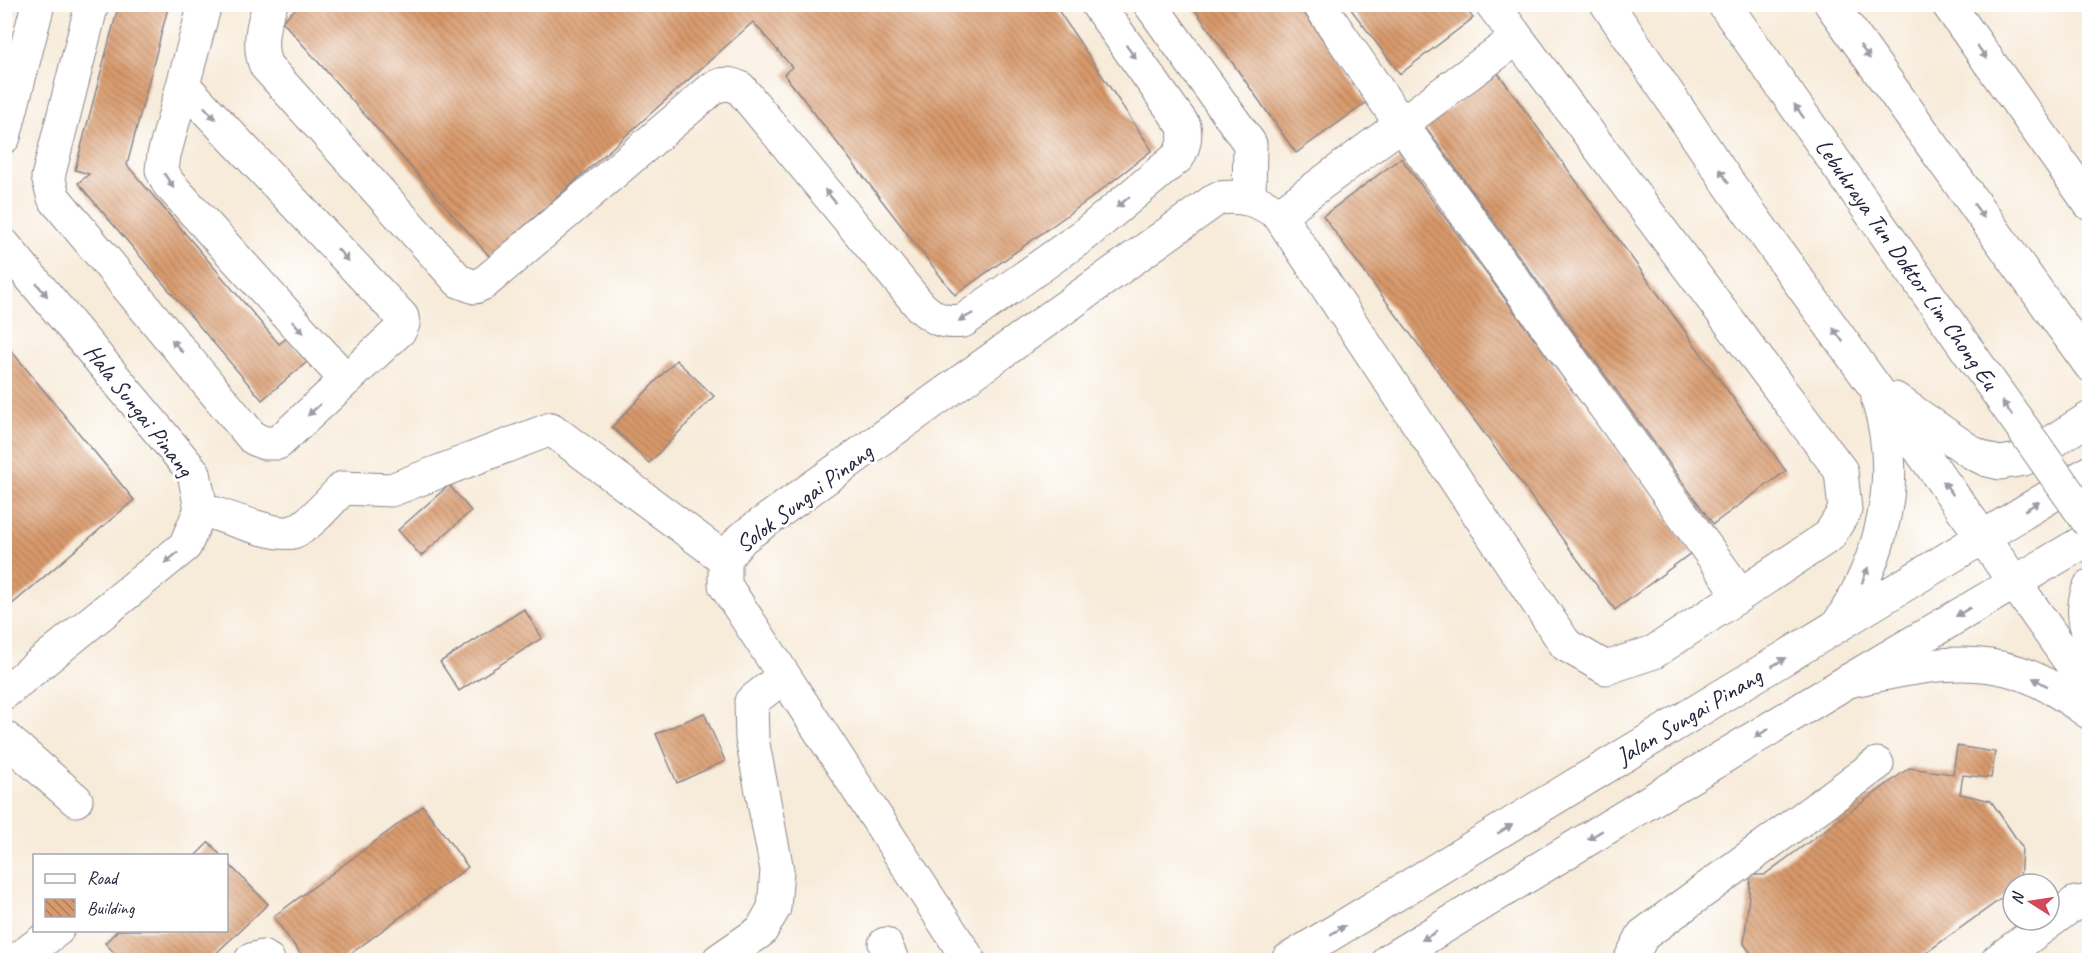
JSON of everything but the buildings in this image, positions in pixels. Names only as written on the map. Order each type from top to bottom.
[{"type":"main road","points":[[4,137],[38,4]]},
{"type":"main road","points":[[92,4],[48,177],[54,198],[253,438],[264,443],[278,443],[400,330],[403,324],[402,316],[183,85]]},
{"type":"main road","points":[[204,4],[162,170],[168,183],[346,380]]},
{"type":"main road","points":[[271,4],[266,14],[261,54],[266,66],[459,281],[475,287],[495,274],[713,88],[720,84],[730,83],[740,88],[921,307],[933,318],[948,323],[963,321],[1083,236],[1178,157],[1183,148],[1186,137],[1184,126],[1097,4]]},
{"type":"main road","points":[[1150,4],[1250,144],[1249,198],[1268,206],[1280,215],[1566,645],[1606,668],[1654,652],[1829,536],[1845,510],[1841,471],[1492,4]]},
{"type":"main road","points":[[1319,4],[1401,124],[1740,594]]},
{"type":"main road","points":[[1607,4],[1729,184],[2090,690]]},
{"type":"main road","name":"Lebuhraya Tun Doktor Lim Chong Eu","points":[[1724,4],[2090,524]]},
{"type":"main road","points":[[1831,4],[2090,365]]},
{"type":"main road","points":[[1948,4],[2090,204]]},
{"type":"main road","points":[[1280,215],[1517,38]]},
{"type":"main road","name":"Solok Sungai Pinang","points":[[969,960],[725,585],[725,559],[742,538],[1209,203],[1218,198],[1232,196],[1249,198]]},
{"type":"main road","points":[[1083,236],[1113,273]]},
{"type":"main road","name":"Hala Sungai Pinang","points":[[4,245],[194,473],[201,509]]},
{"type":"main road","points":[[1872,382],[1971,452],[1987,460],[2000,463],[2024,459],[2090,418]]},
{"type":"main road","points":[[1837,626],[1861,586],[1878,541],[1886,510],[1889,486],[1888,445],[1872,382]]},
{"type":"main road","points":[[4,693],[185,546],[201,509],[276,532],[291,533],[302,527],[343,489],[391,490],[467,463],[551,429],[725,559]]},
{"type":"main road","name":"Jalan Sungai Pinang","points":[[1288,960],[2090,472]]},
{"type":"main road","points":[[1389,960],[1848,681],[2090,538]]},
{"type":"main road","points":[[2090,586],[2084,604],[2084,616],[2090,638]]},
{"type":"main road","points":[[1848,681],[1935,665],[1987,666],[2018,672],[2033,678],[2090,713]]},
{"type":"main road","points":[[720,960],[761,931],[774,908],[777,870],[752,740],[751,702],[784,676]]},
{"type":"main road","points":[[4,737],[76,800]]},
{"type":"main road","points":[[1630,960],[1643,935],[1877,764]]},
{"type":"main road","points":[[1998,960],[2075,903],[2090,901]]},
{"type":"main road","points":[[22,959],[55,932]]}]
